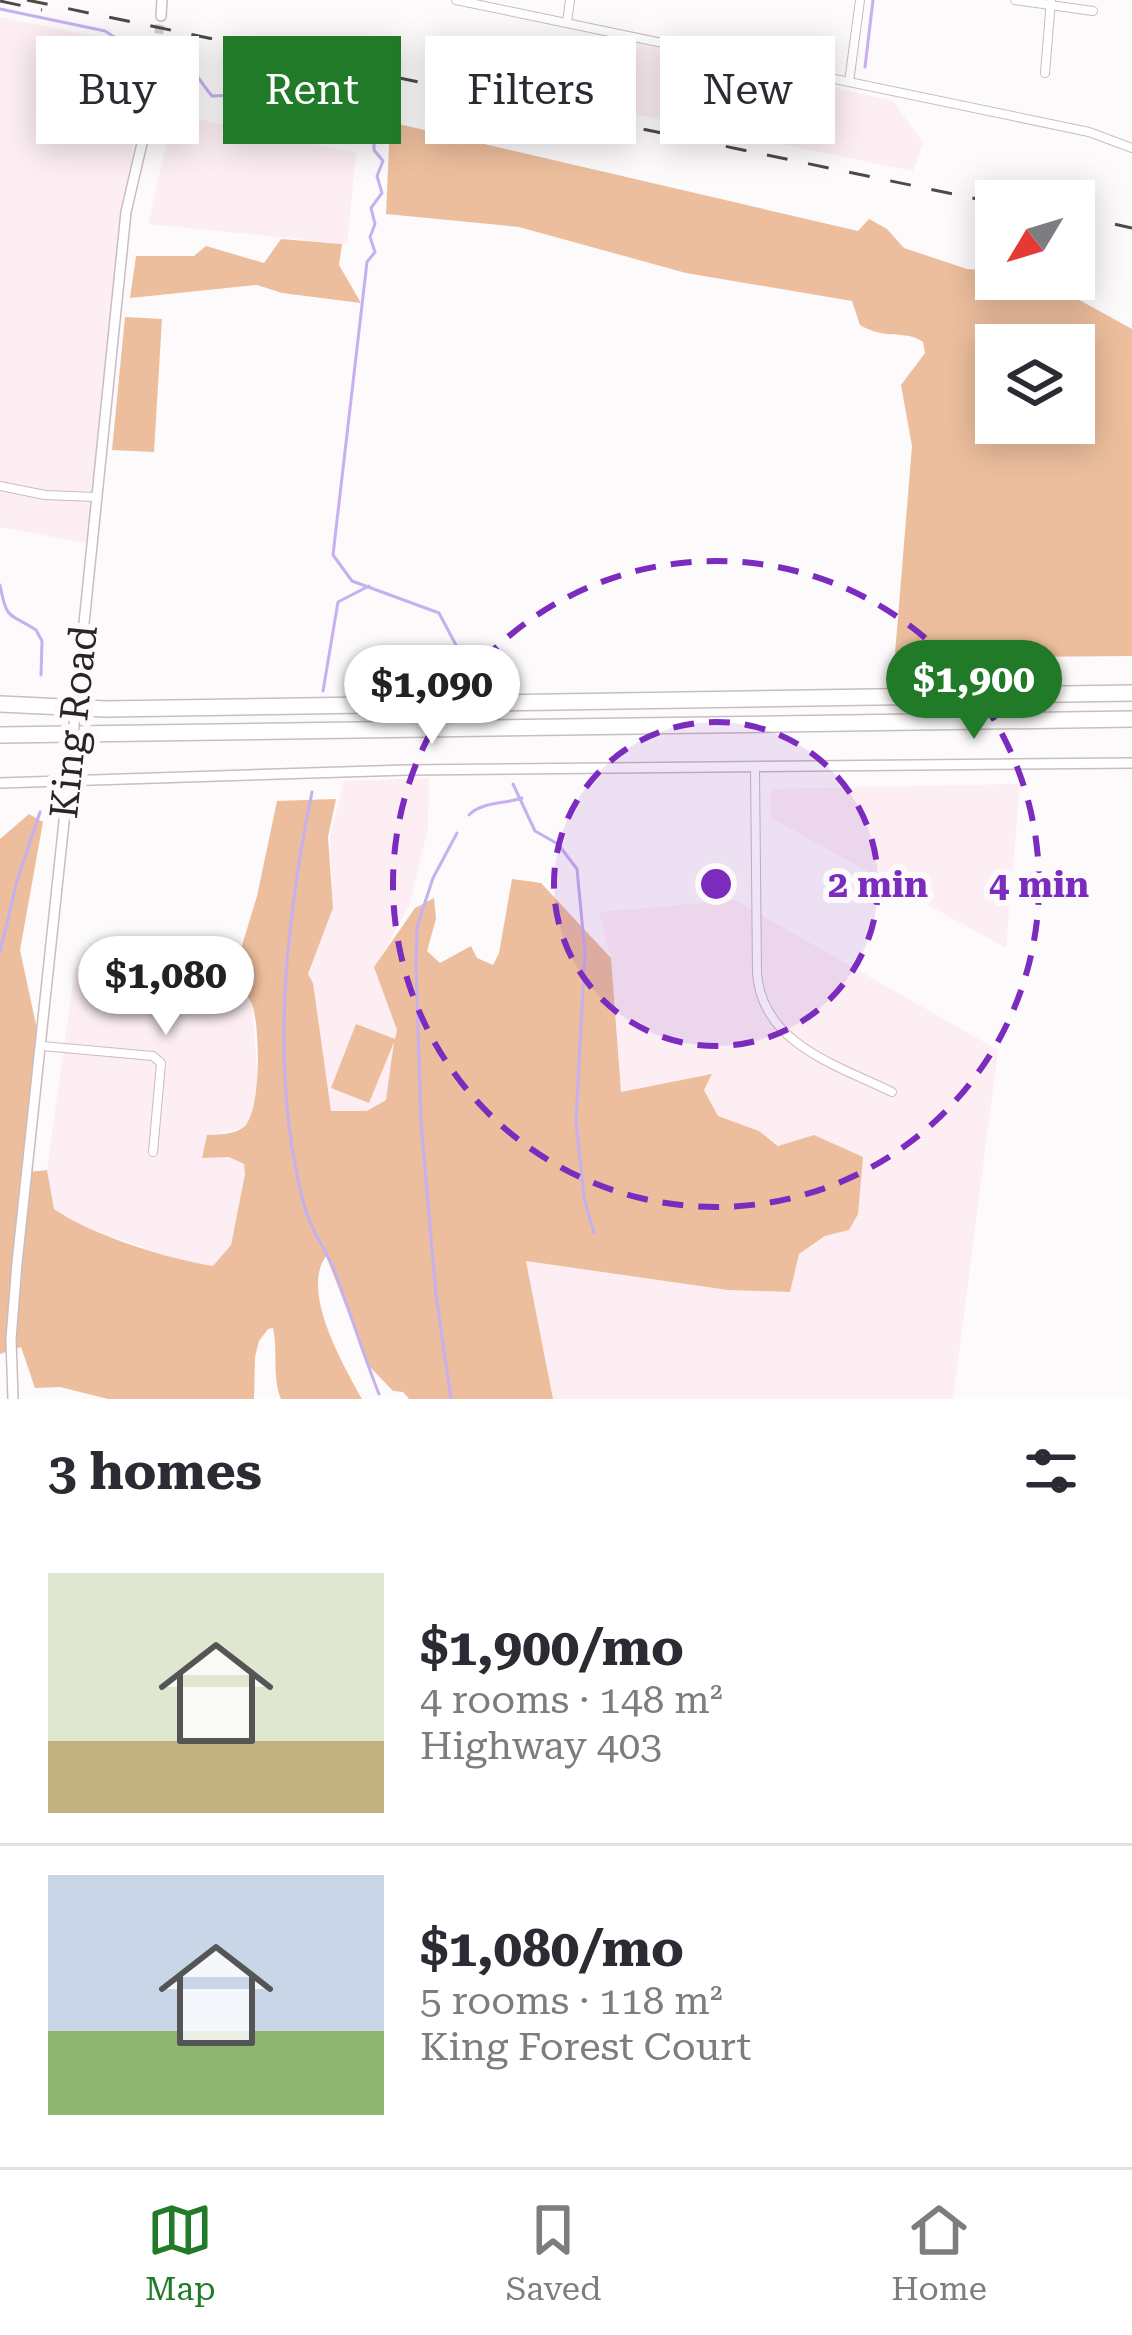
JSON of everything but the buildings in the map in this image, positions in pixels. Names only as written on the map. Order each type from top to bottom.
[{"type":"highway","points":[[0,714],[1132,693]]},
{"type":"highway","points":[[0,704],[106,709]]},
{"type":"highway","points":[[0,735],[1132,718]]},
{"type":"street","points":[[161,16],[162,0]]},
{"type":"street","points":[[456,0],[1089,132],[1132,148]]},
{"type":"street","points":[[567,22],[570,0]]},
{"type":"street","points":[[849,82],[860,0]]},
{"type":"street","points":[[1015,0],[1093,11]]},
{"type":"street","points":[[1045,73],[1050,3]]},
{"type":"street","name":"King Road","points":[[13,1399],[10,1339],[94,497],[126,212],[142,144]]},
{"type":"street","points":[[0,486],[94,497]]},
{"type":"street","points":[[0,783],[68,784],[201,773],[1132,763]]},
{"type":"street","points":[[755,768],[757,973],[763,1005],[785,1035],[804,1048],[892,1092]]},
{"type":"street","points":[[42,1046],[153,1056],[161,1063],[154,1152]]},
{"type":"shaded area","points":[[0,17],[95,36],[36,36],[36,144],[133,144],[86,543],[0,527]]},
{"type":"shaded area","points":[[636,43],[660,49],[660,119],[636,115]]},
{"type":"shaded area","points":[[835,88],[893,101],[923,143],[913,171],[781,144],[835,144]]},
{"type":"shaded area","points":[[199,120],[223,125],[223,144],[314,144],[356,153],[347,244],[148,224],[166,144],[199,144]]},
{"type":"shaded area","points":[[401,125],[425,130],[425,144],[484,144],[858,231],[869,219],[887,229],[904,248],[975,269],[975,300],[1079,300],[1132,329],[1132,656],[1015,657],[894,666],[912,446],[901,385],[925,353],[923,342],[860,325],[852,301],[686,273],[519,227],[386,214],[389,144],[401,144]]},
{"type":"shaded area","points":[[281,239],[342,244],[339,265],[361,303],[282,293],[257,285],[130,298],[136,256],[194,256],[206,246],[264,263]]},
{"type":"shaded area","points":[[125,317],[162,319],[154,452],[112,450]]},
{"type":"shaded area","points":[[429,778],[428,829],[409,906],[375,967],[397,1030],[386,1101],[367,1111],[331,1112],[308,974],[333,908],[330,837],[344,781]]},
{"type":"shaded area","points":[[1020,784],[1006,948],[771,818],[771,789]]},
{"type":"shaded area","points":[[336,799],[328,837],[333,908],[308,974],[331,1111],[367,1111],[386,1100],[394,1042],[369,1103],[331,1088],[356,1024],[395,1039],[397,1030],[374,967],[415,908],[434,898],[436,919],[427,951],[440,963],[471,946],[477,958],[493,965],[512,879],[541,883],[611,958],[621,1092],[712,1074],[704,1090],[718,1116],[759,1131],[778,1146],[814,1135],[863,1157],[858,1214],[849,1230],[825,1236],[799,1254],[790,1292],[728,1290],[526,1261],[553,1399],[409,1399],[393,1391],[369,1366],[326,1256],[319,1271],[321,1308],[362,1399],[281,1399],[273,1328],[259,1341],[254,1399],[108,1399],[60,1387],[35,1388],[21,1347],[0,1354],[0,839],[29,814],[43,822],[20,950],[38,1034],[29,1172],[47,1170],[54,1209],[70,1219],[130,1245],[213,1266],[231,1245],[244,1164],[229,1157],[202,1158],[207,1135],[236,1131],[250,1118],[257,1086],[257,1030],[252,1003],[241,988],[179,981],[180,965],[218,970],[237,962],[277,801]]},
{"type":"shaded area","points":[[735,900],[998,1050],[953,1399],[553,1399],[526,1260],[728,1290],[789,1292],[799,1254],[826,1236],[848,1230],[858,1214],[858,1199],[759,1131],[718,1116],[704,1090],[711,1075],[621,1092],[611,958],[599,912]]},
{"type":"shaded area","points":[[75,968],[241,988],[252,1003],[258,1083],[251,1117],[243,1128],[207,1135],[202,1157],[229,1157],[244,1163],[231,1245],[214,1266],[182,1261],[76,1224],[54,1209],[47,1170]]},
{"type":"waterway","points":[[865,67],[873,0]]},
{"type":"waterway","points":[[0,9],[105,31],[128,46],[145,42],[170,46],[212,96],[236,95],[255,109],[269,103],[287,110],[307,106],[320,117],[331,118],[339,129],[355,128],[374,140],[374,150],[383,161],[377,176],[382,193],[371,208],[375,224],[370,237],[375,252],[367,262],[333,555],[352,581],[439,613],[475,681]]},
{"type":"waterway","points":[[0,585],[7,611],[36,630],[42,641],[41,675]]},
{"type":"waterway","points":[[323,691],[338,602],[369,586]]},
{"type":"waterway","points":[[513,784],[535,831],[558,844],[577,869],[585,953],[576,1121],[584,1198],[594,1233]]},
{"type":"waterway","points":[[312,792],[288,946],[287,1103],[307,1214],[335,1272],[379,1394]]},
{"type":"waterway","points":[[469,815],[487,805],[522,798]]},
{"type":"waterway","points":[[0,952],[40,812]]},
{"type":"waterway","points":[[451,1399],[436,1295],[421,1123],[416,965],[417,927],[433,878],[457,833]]},
{"type":"tunnel","points":[[158,36],[161,16]]},
{"type":"railway","points":[[27,0],[975,199]]},
{"type":"railway","points":[[0,1],[42,10]]},
{"type":"railway","points":[[1095,220],[1132,228]]}]
